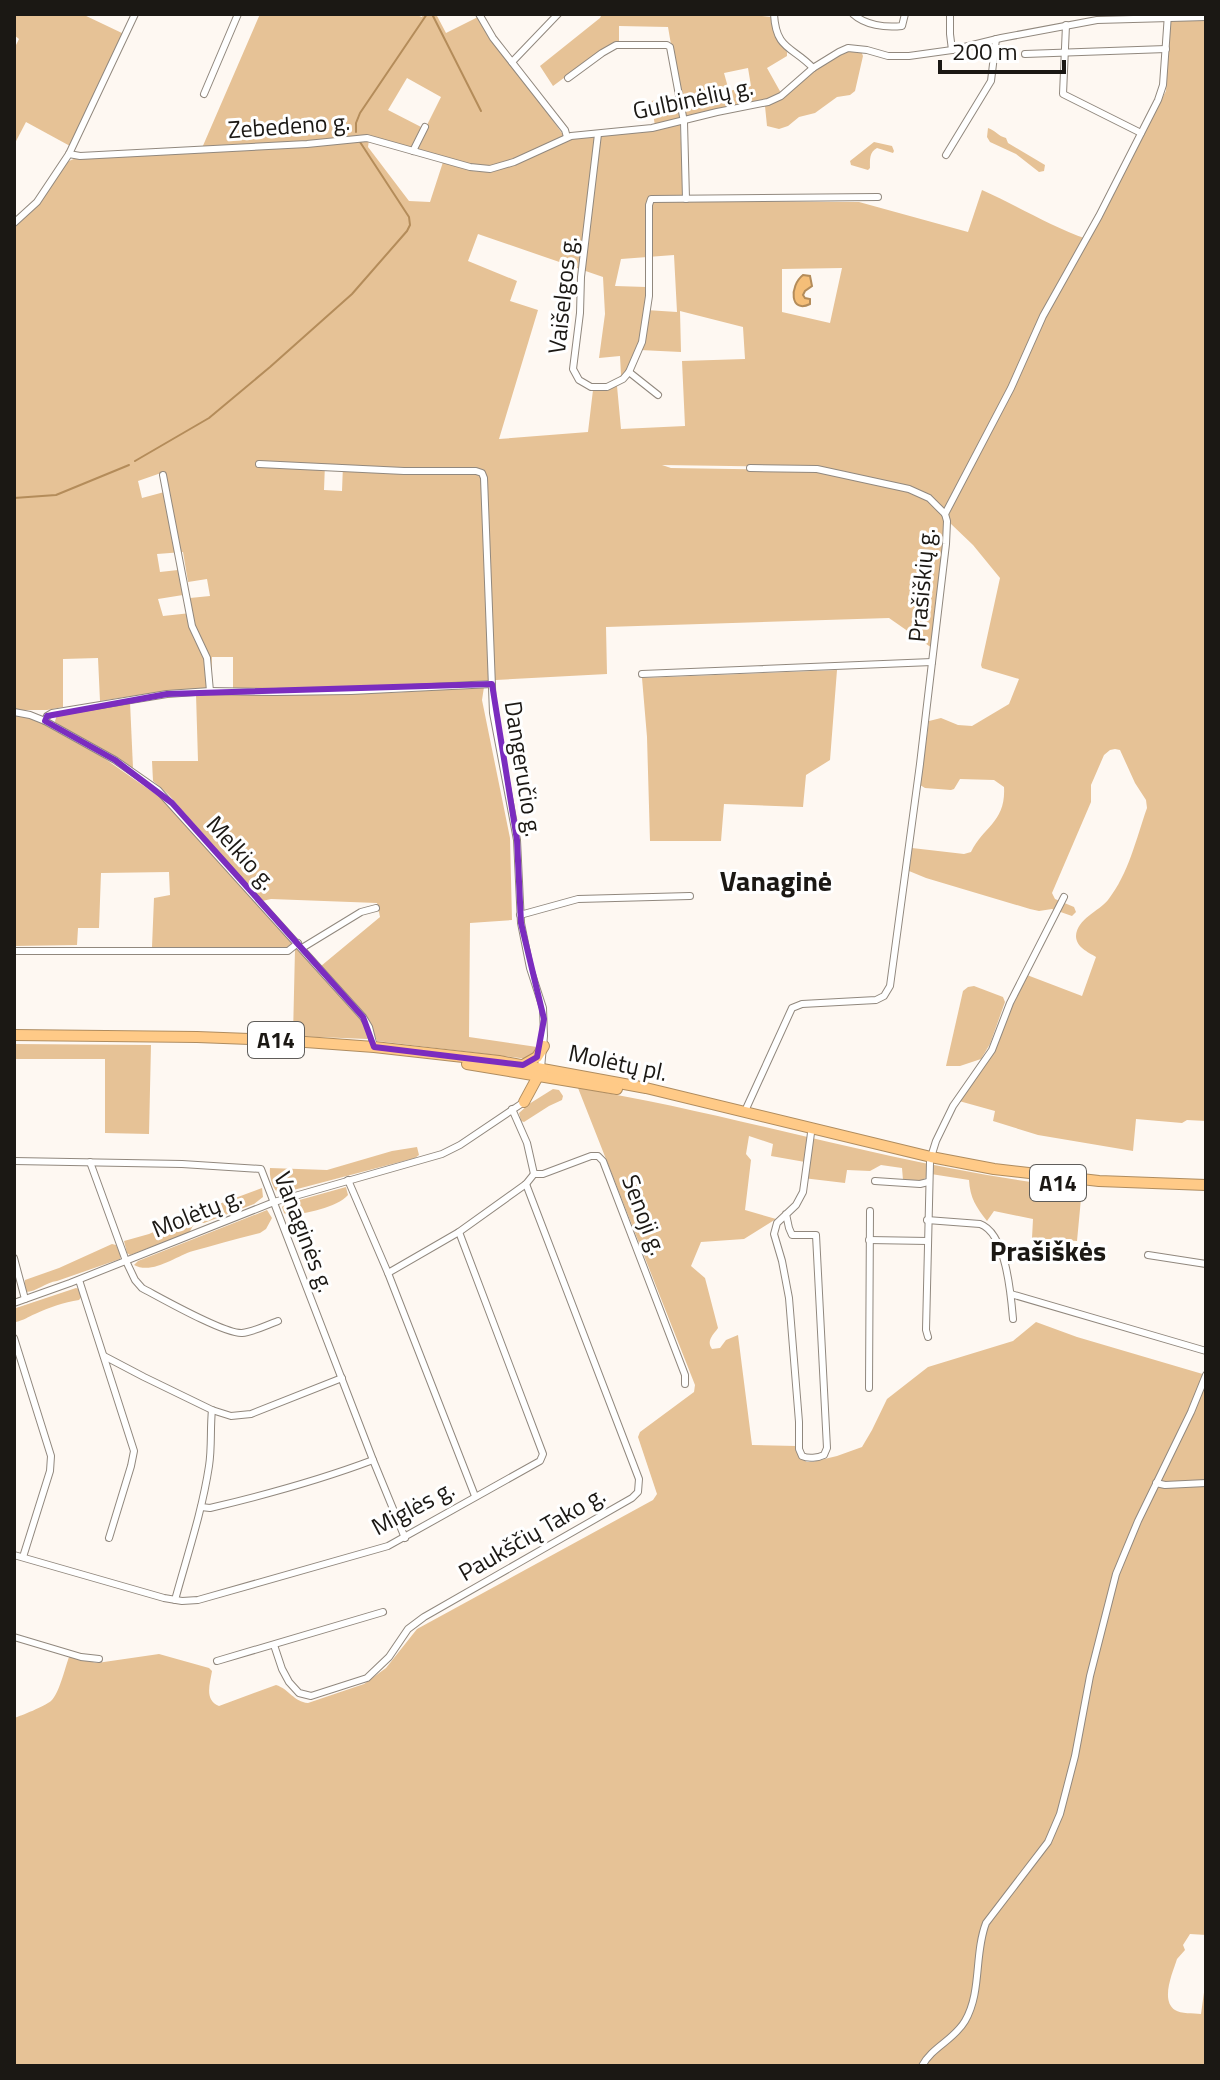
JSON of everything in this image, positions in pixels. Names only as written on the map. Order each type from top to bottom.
[{"type":"highway","name":"Molėtų pl.","points":[[14,1038],[210,1037],[374,1047],[522,1068]]},
{"type":"highway","name":"Molėtų pl.","points":[[14,1038],[278,1046],[548,1071],[646,1088],[930,1159]]},
{"type":"highway","points":[[533,1091],[522,1068],[537,1057],[544,1046]]},
{"type":"highway","points":[[524,1102],[548,1071],[551,1061],[544,1046]]},
{"type":"highway","name":"Molėtų pl.","points":[[548,1071],[930,1159],[1066,1178],[1206,1188]]},
{"type":"highway","points":[[533,1091],[550,1081],[548,1071]]},
{"type":"street","points":[[14,223],[37,202],[69,154],[135,14]]},
{"type":"street","points":[[204,94],[238,14]]},
{"type":"street","points":[[512,62],[558,14]]},
{"type":"street","points":[[774,14],[776,32],[783,44],[813,68]]},
{"type":"street","points":[[853,14],[864,22],[896,27],[903,24],[905,14]]},
{"type":"street","points":[[950,14],[952,50]]},
{"type":"street","points":[[482,15],[493,38],[565,130],[567,137]]},
{"type":"street","name":"Prašiškių g.","points":[[744,1112],[792,1008],[802,1004],[876,1000],[884,996],[890,986],[946,544],[945,514],[1011,388],[1043,316],[1099,216],[1161,93],[1168,16]]},
{"type":"street","name":"Gulbinėlių g.","points":[[598,134],[684,122],[698,116],[775,100],[813,68],[848,48],[896,57],[952,50],[1097,20],[1206,17]]},
{"type":"street","points":[[1066,25],[1063,94],[1141,133]]},
{"type":"street","points":[[946,155],[991,81],[996,39]]},
{"type":"street","points":[[568,78],[616,45],[670,47],[684,122],[686,199]]},
{"type":"street","points":[[1025,54],[1166,49]]},
{"type":"street","points":[[413,151],[425,127]]},
{"type":"street","name":"Zebedeno g.","points":[[69,154],[192,151],[367,138],[470,167],[490,169],[514,162],[567,137],[598,134]]},
{"type":"street","name":"Vaišelgos g.","points":[[598,134],[573,369],[583,384],[598,388],[617,383],[629,372]]},
{"type":"street","points":[[658,395],[629,372],[642,342],[649,296],[649,202],[653,199],[878,197]]},
{"type":"street","name":"Dangeručio g.","points":[[259,464],[482,473],[493,713],[517,840],[520,915],[530,968],[543,1008],[548,1071]]},
{"type":"street","points":[[750,468],[817,469],[909,489],[929,498],[945,514]]},
{"type":"street","points":[[163,475],[192,626],[207,658],[210,691]]},
{"type":"street","points":[[642,674],[932,662]]},
{"type":"street","points":[[45,721],[49,714],[152,695],[492,684]]},
{"type":"street","name":"Melkio g.","points":[[14,712],[45,721],[115,760],[158,790],[363,1017],[374,1047]]},
{"type":"street","points":[[520,915],[571,900],[690,896]]},
{"type":"street","points":[[928,1337],[930,1159],[953,1106],[992,1050],[1010,1003],[1064,897]]},
{"type":"street","points":[[14,951],[288,951],[361,912],[376,908]]},
{"type":"street","name":"Molėtų g.","points":[[14,1303],[274,1202],[450,1150],[524,1102]]},
{"type":"street","points":[[388,1273],[459,1232],[526,1184],[534,1174],[527,1143],[512,1109]]},
{"type":"street","points":[[786,1214],[792,1235],[816,1235],[827,1448],[822,1456],[809,1458],[802,1456],[799,1449],[789,1298],[774,1234],[777,1223],[786,1214],[796,1205],[803,1192],[811,1133]]},
{"type":"street","name":"Senoji g.","points":[[534,1174],[543,1174],[591,1156],[598,1156],[603,1161],[685,1375],[685,1384]]},
{"type":"street","name":"Vanaginės g.","points":[[14,1161],[259,1167],[405,1538]]},
{"type":"street","points":[[90,1162],[126,1261],[142,1288],[224,1329],[242,1333],[278,1321]]},
{"type":"street","points":[[348,1180],[388,1273],[475,1496]]},
{"type":"street","points":[[875,1181],[928,1182]]},
{"type":"street","name":"Paukščių Tako g.","points":[[274,1645],[285,1675],[303,1695],[316,1695],[367,1678],[389,1657],[408,1629],[424,1617],[638,1492],[639,1479],[526,1184]]},
{"type":"street","points":[[869,1388],[870,1211]]},
{"type":"street","points":[[927,1220],[987,1226],[999,1246],[1011,1294],[1013,1319]]},
{"type":"street","name":"Miglės g.","points":[[14,1555],[175,1600],[198,1600],[388,1546],[540,1461],[543,1457],[459,1232]]},
{"type":"street","points":[[869,1240],[928,1241]]},
{"type":"street","points":[[1148,1255],[1206,1264]]},
{"type":"street","points":[[14,1258],[25,1299]]},
{"type":"street","points":[[79,1280],[134,1451],[109,1538]]},
{"type":"street","points":[[1011,1294],[1206,1351]]},
{"type":"street","points":[[14,1338],[51,1456],[50,1471],[23,1557]]},
{"type":"street","points":[[104,1356],[212,1410],[231,1416],[243,1416],[342,1378]]},
{"type":"street","points":[[922,2066],[930,2054],[957,2032],[966,2020],[975,1991],[986,1923],[1055,1830],[1116,1574],[1206,1375]]},
{"type":"street","points":[[175,1600],[201,1507],[210,1461],[212,1410]]},
{"type":"street","points":[[201,1507],[210,1508],[296,1486],[373,1460]]},
{"type":"street","points":[[1156,1483],[1206,1483]]},
{"type":"street","points":[[217,1661],[383,1612]]},
{"type":"street","points":[[14,1637],[81,1657],[99,1659]]},
{"type":"highlighted area","points":[[492,684],[517,840],[521,923],[544,1019],[537,1057],[523,1065],[374,1047],[363,1017],[172,803],[115,760],[45,721],[47,716],[167,694]]},
{"type":"shaded area","points":[[14,14],[82,14],[124,34],[70,146],[26,122],[14,145],[14,49],[19,39],[14,35]]},
{"type":"shaded area","points":[[260,14],[414,14],[422,17],[423,14],[436,14],[446,33],[478,17],[564,136],[496,166],[470,166],[386,140],[361,136],[202,148]],"holes":[[[407,78],[441,97],[425,129],[388,110]]]},
{"type":"shaded area","points":[[602,14],[746,14],[771,17],[775,37],[787,52],[787,56],[767,68],[781,93],[768,100],[655,126],[651,101],[680,97],[668,27],[619,26],[619,43],[553,86],[540,66]],"holes":[[[748,68],[751,86],[729,91],[724,73]]]},
{"type":"shaded area","points":[[1170,14],[1206,14],[1206,1121],[1187,1120],[1182,1123],[1136,1119],[1133,1151],[1038,1135],[993,1121],[995,1111],[959,1101],[992,1055],[1027,975],[1082,996],[1096,957],[1078,943],[1077,930],[1115,890],[1131,856],[1147,808],[1146,800],[1120,750],[1110,750],[1104,755],[1091,785],[1091,802],[1052,893],[1055,899],[1074,907],[1076,912],[1072,916],[1052,909],[1030,909],[909,871],[912,848],[964,854],[971,852],[998,816],[1004,799],[1004,787],[994,780],[960,779],[951,790],[920,785],[929,721],[941,718],[958,725],[972,726],[1009,704],[1019,679],[982,668],[1000,578],[950,523],[945,525],[932,648],[889,618],[606,627],[607,674],[384,686],[233,689],[233,657],[212,657],[211,689],[166,691],[100,701],[98,658],[63,659],[63,707],[14,710],[14,226],[69,161],[76,158],[369,140],[368,147],[409,201],[430,202],[443,162],[472,171],[492,172],[578,136],[647,131],[680,124],[684,201],[859,202],[968,232],[982,190],[1087,239],[1166,91]],"holes":[[[478,234],[603,277],[605,314],[599,358],[620,356],[621,375],[610,388],[593,390],[588,432],[499,439],[538,310],[510,301],[517,281],[468,261]],[[674,255],[677,312],[646,310],[646,287],[615,286],[621,259]],[[842,268],[830,323],[782,312],[782,269]],[[680,311],[743,327],[745,359],[682,361],[685,426],[621,429],[617,386],[630,376],[640,350],[681,352]],[[325,464],[343,465],[342,491],[324,490]],[[662,465],[801,467],[801,470],[671,468]],[[164,472],[168,491],[142,498],[138,481]],[[183,552],[188,582],[207,579],[210,596],[190,598],[191,613],[163,616],[158,599],[183,595],[178,570],[160,572],[157,554]]]},
{"type":"shaded area","points":[[851,50],[861,51],[863,56],[855,91],[837,97],[815,113],[799,117],[788,126],[779,129],[767,126],[765,106],[787,93],[829,59]]},
{"type":"shaded area","points":[[988,128],[1045,165],[1044,171],[1039,172],[1016,154],[990,142]]},
{"type":"shaded area","points":[[874,142],[892,146],[893,153],[877,148],[874,150],[868,170],[851,165],[850,161]]},
{"type":"shaded area","points":[[803,275],[810,276],[812,286],[803,295],[810,299],[810,304],[803,306],[795,302],[794,292]]},
{"type":"shaded area","points":[[837,670],[830,760],[806,775],[803,807],[724,804],[721,841],[650,841],[642,678]]},
{"type":"shaded area","points":[[484,687],[482,700],[510,838],[512,920],[470,923],[469,1037],[537,1047],[536,1054],[528,1059],[377,1041],[369,1022],[321,966],[380,917],[377,903],[262,901],[153,781],[152,761],[198,761],[196,694],[390,693]]},
{"type":"shaded area","points":[[130,702],[133,768],[56,725],[57,715]]},
{"type":"shaded area","points":[[14,715],[33,718],[98,754],[164,800],[295,949],[152,947],[154,898],[170,895],[169,872],[101,873],[99,928],[78,928],[77,945],[14,946]]},
{"type":"shaded area","points":[[295,949],[299,949],[361,1019],[369,1037],[367,1039],[293,1036]]},
{"type":"shaded area","points":[[974,986],[1003,997],[1005,1002],[990,1044],[981,1059],[960,1066],[946,1066],[963,991]]},
{"type":"shaded area","points":[[14,1044],[151,1045],[149,1134],[105,1133],[105,1059],[14,1059]]},
{"type":"shaded area","points":[[578,1088],[955,1169],[1082,1188],[1077,1241],[1032,1238],[1033,1219],[994,1211],[987,1221],[974,1202],[969,1180],[931,1174],[921,1181],[903,1180],[902,1168],[881,1165],[870,1171],[847,1170],[845,1183],[803,1178],[805,1162],[771,1156],[773,1144],[749,1136],[746,1154],[751,1160],[745,1210],[776,1219],[744,1239],[701,1242],[691,1266],[705,1278],[718,1328],[710,1341],[712,1349],[720,1348],[726,1340],[738,1335],[752,1445],[796,1446],[800,1458],[807,1462],[862,1447],[887,1399],[928,1367],[1013,1341],[1036,1322],[1206,1375],[1206,1935],[1190,1934],[1183,1945],[1185,1950],[1177,1959],[1168,2000],[1175,2010],[1201,2014],[1206,1978],[1206,2066],[14,2066],[14,1718],[54,1698],[69,1657],[97,1663],[159,1654],[209,1668],[212,1671],[209,1686],[211,1700],[219,1706],[276,1685],[308,1703],[364,1684],[386,1668],[417,1629],[653,1500],[657,1494],[638,1437],[640,1432],[694,1392],[695,1385]]},
{"type":"shaded area","points":[[553,1089],[559,1090],[562,1100],[521,1121],[519,1113]]},
{"type":"shaded area","points":[[417,1147],[419,1155],[415,1158],[282,1193],[275,1190],[270,1177],[270,1168],[327,1170]]},
{"type":"shaded area","points":[[346,1187],[348,1195],[336,1203],[295,1215],[284,1213],[282,1207],[285,1204]]},
{"type":"shaded area","points":[[262,1188],[263,1197],[254,1204],[200,1223],[197,1215],[203,1210]]},
{"type":"shaded area","points":[[267,1210],[272,1218],[260,1233],[193,1251],[156,1266],[134,1265],[138,1261]]},
{"type":"shaded area","points":[[191,1215],[194,1224],[189,1233],[130,1255],[127,1253],[124,1241],[149,1234]]},
{"type":"shaded area","points":[[116,1245],[120,1259],[26,1292],[25,1280]]},
{"type":"shaded area","points":[[76,1288],[82,1296],[79,1300],[16,1322],[16,1308]]},
{"type":"waterway","points":[[356,132],[360,113],[427,14]]},
{"type":"waterway","points":[[432,14],[481,111]]},
{"type":"waterway","points":[[135,461],[209,418],[270,367],[352,294],[407,231],[409,217],[360,142]]},
{"type":"waterway","points":[[14,498],[56,495],[129,465]]},
{"type":"district","name":"Vanaginė","points":[[776,881]]},
{"type":"district","name":"Prašiškės","points":[[1048,1251]]}]
